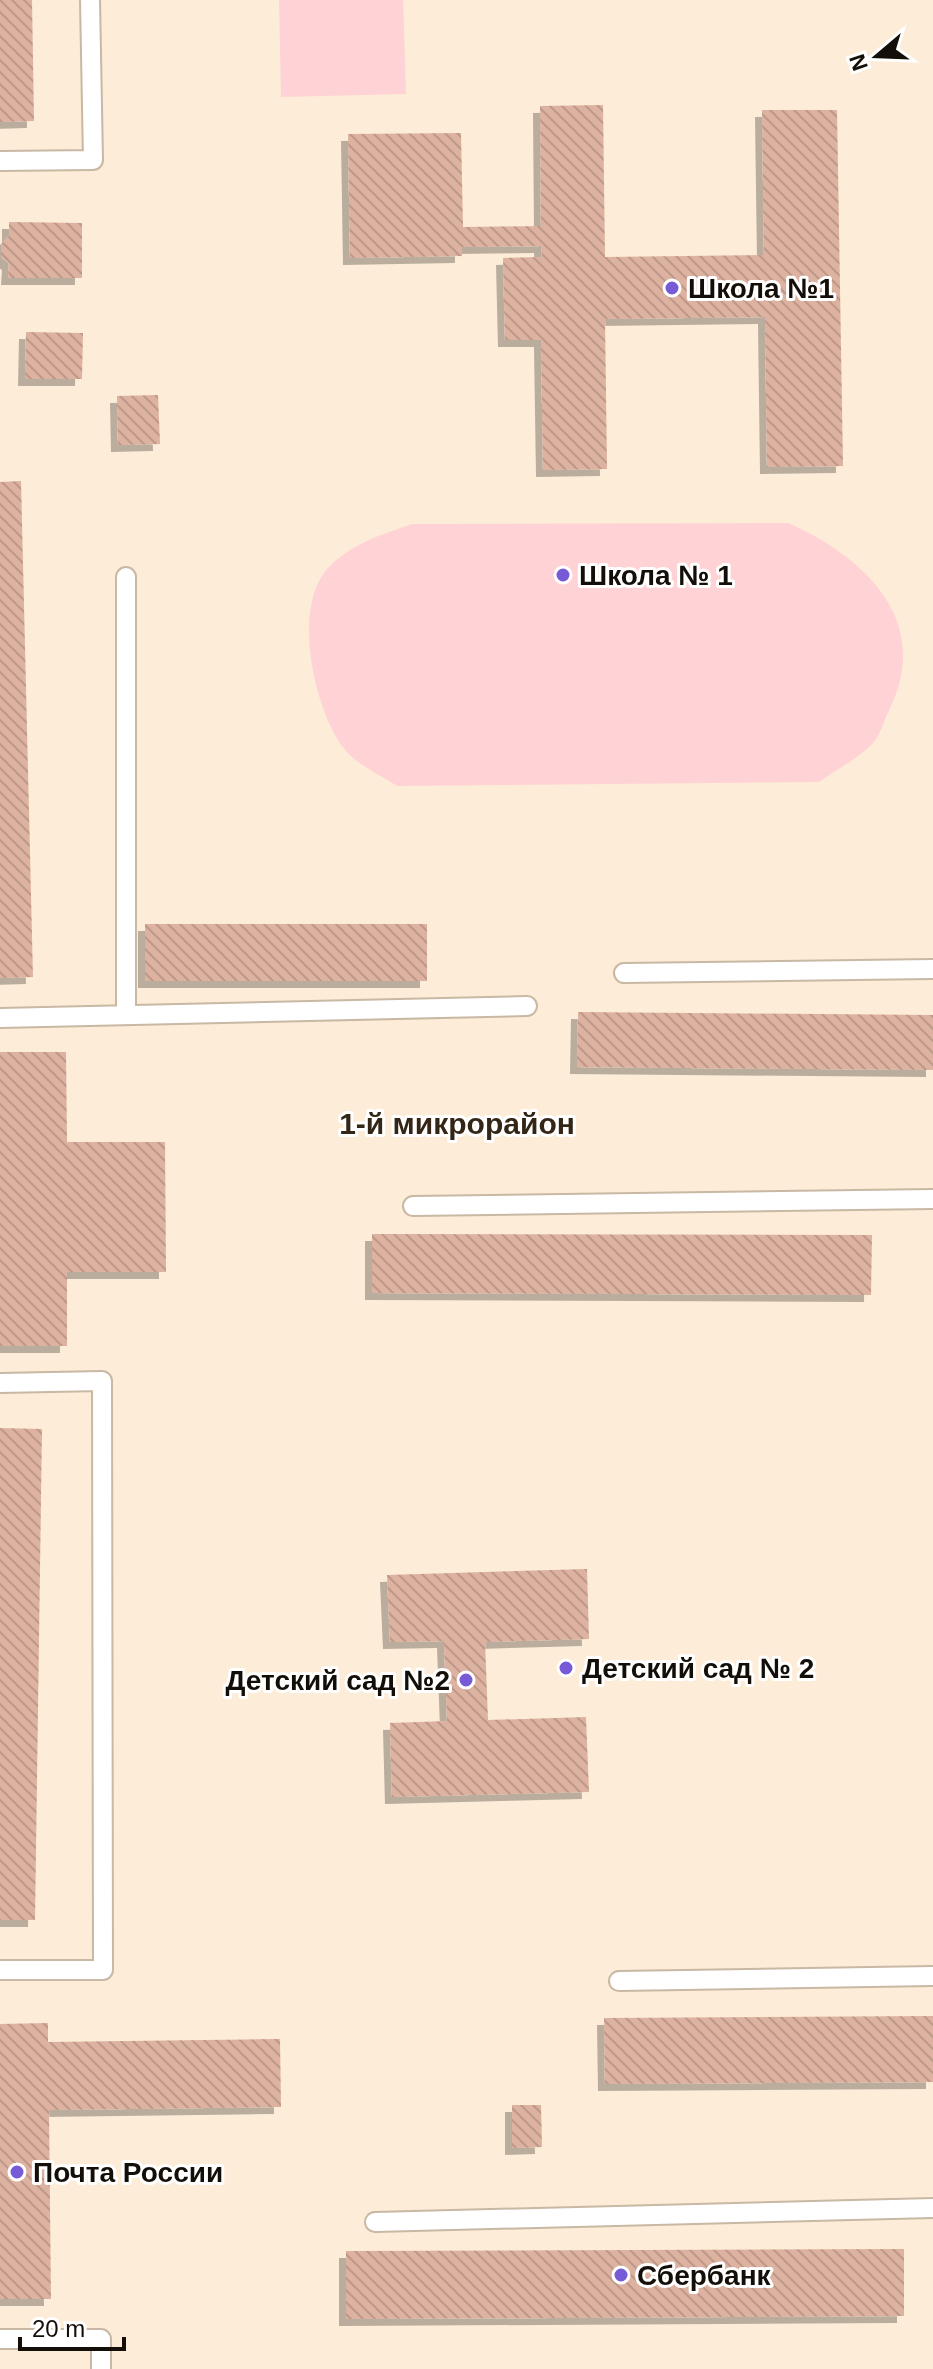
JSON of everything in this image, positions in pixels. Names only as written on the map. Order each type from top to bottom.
[{"type":"lane","points":[[0,161],[93,160],[90,0]]},
{"type":"lane","points":[[126,577],[126,1015]]},
{"type":"lane","points":[[624,973],[933,969]]},
{"type":"lane","points":[[0,1018],[527,1006]]},
{"type":"lane","points":[[413,1206],[933,1199]]},
{"type":"lane","points":[[0,1383],[102,1381],[103,1970],[0,1970]]},
{"type":"lane","points":[[619,1981],[933,1976]]},
{"type":"lane","points":[[375,2222],[933,2208]]},
{"type":"lane","points":[[0,2339],[101,2339],[101,2369]]},
{"type":"shaded area","points":[[279,0],[403,0],[406,94],[281,97]]},
{"type":"shaded area","points":[[788,523],[842,553],[865,573],[883,595],[896,619],[903,647],[901,676],[876,738],[869,748],[819,782],[397,786],[363,766],[346,751],[324,711],[316,686],[309,631],[311,606],[318,583],[339,558],[378,536],[412,524]]},
{"type":"building","points":[[0,0],[32,0],[34,121],[0,122]]},
{"type":"building","name":"Школа №1","points":[[603,105],[605,257],[764,255],[762,110],[837,110],[843,466],[767,467],[765,317],[605,319],[607,469],[543,470],[541,340],[505,340],[503,258],[542,257],[541,246],[462,247],[462,256],[350,258],[348,134],[461,133],[463,227],[541,226],[540,106]]},
{"type":"building","points":[[9,222],[82,223],[82,278],[8,278],[9,263],[1,257],[1,244],[9,236]]},
{"type":"building","points":[[26,332],[83,333],[82,379],[25,379]]},
{"type":"building","points":[[158,395],[160,444],[118,445],[117,396]]},
{"type":"building","points":[[21,481],[33,977],[0,978],[0,482]]},
{"type":"building","points":[[145,924],[427,924],[427,981],[145,981]]},
{"type":"building","points":[[578,1012],[933,1015],[933,1070],[577,1067]]},
{"type":"building","points":[[0,1052],[66,1052],[67,1142],[165,1142],[166,1272],[67,1272],[67,1346],[0,1346]]},
{"type":"building","points":[[372,1234],[872,1235],[871,1295],[372,1293]]},
{"type":"building","points":[[0,1428],[42,1429],[35,1920],[0,1920]]},
{"type":"building","name":"Детский сад №2","points":[[587,1569],[589,1639],[485,1642],[488,1720],[586,1717],[589,1792],[392,1797],[390,1723],[447,1721],[444,1641],[390,1642],[387,1575]]},
{"type":"building","points":[[933,2016],[933,2082],[605,2084],[604,2018]]},
{"type":"building","points":[[48,2023],[48,2042],[280,2039],[281,2107],[49,2110],[51,2299],[0,2299],[0,2024]]},
{"type":"building","points":[[512,2105],[541,2105],[542,2147],[512,2148]]},
{"type":"building","points":[[904,2249],[904,2316],[346,2319],[346,2251]]},
{"type":"place","name":"Школа №1","points":[[672,288]]},
{"type":"place","name":"Школа № 1","points":[[563,575]]},
{"type":"place","name":"Детский сад № 2","points":[[566,1668]]},
{"type":"place","name":"Детский сад №2","points":[[466,1680]]},
{"type":"place","name":"Почта России","points":[[17,2172]]},
{"type":"place","name":"Сбербанк","points":[[621,2275]]},
{"type":"district","name":"1-й микрорайон","points":[[457,1123]]}]
